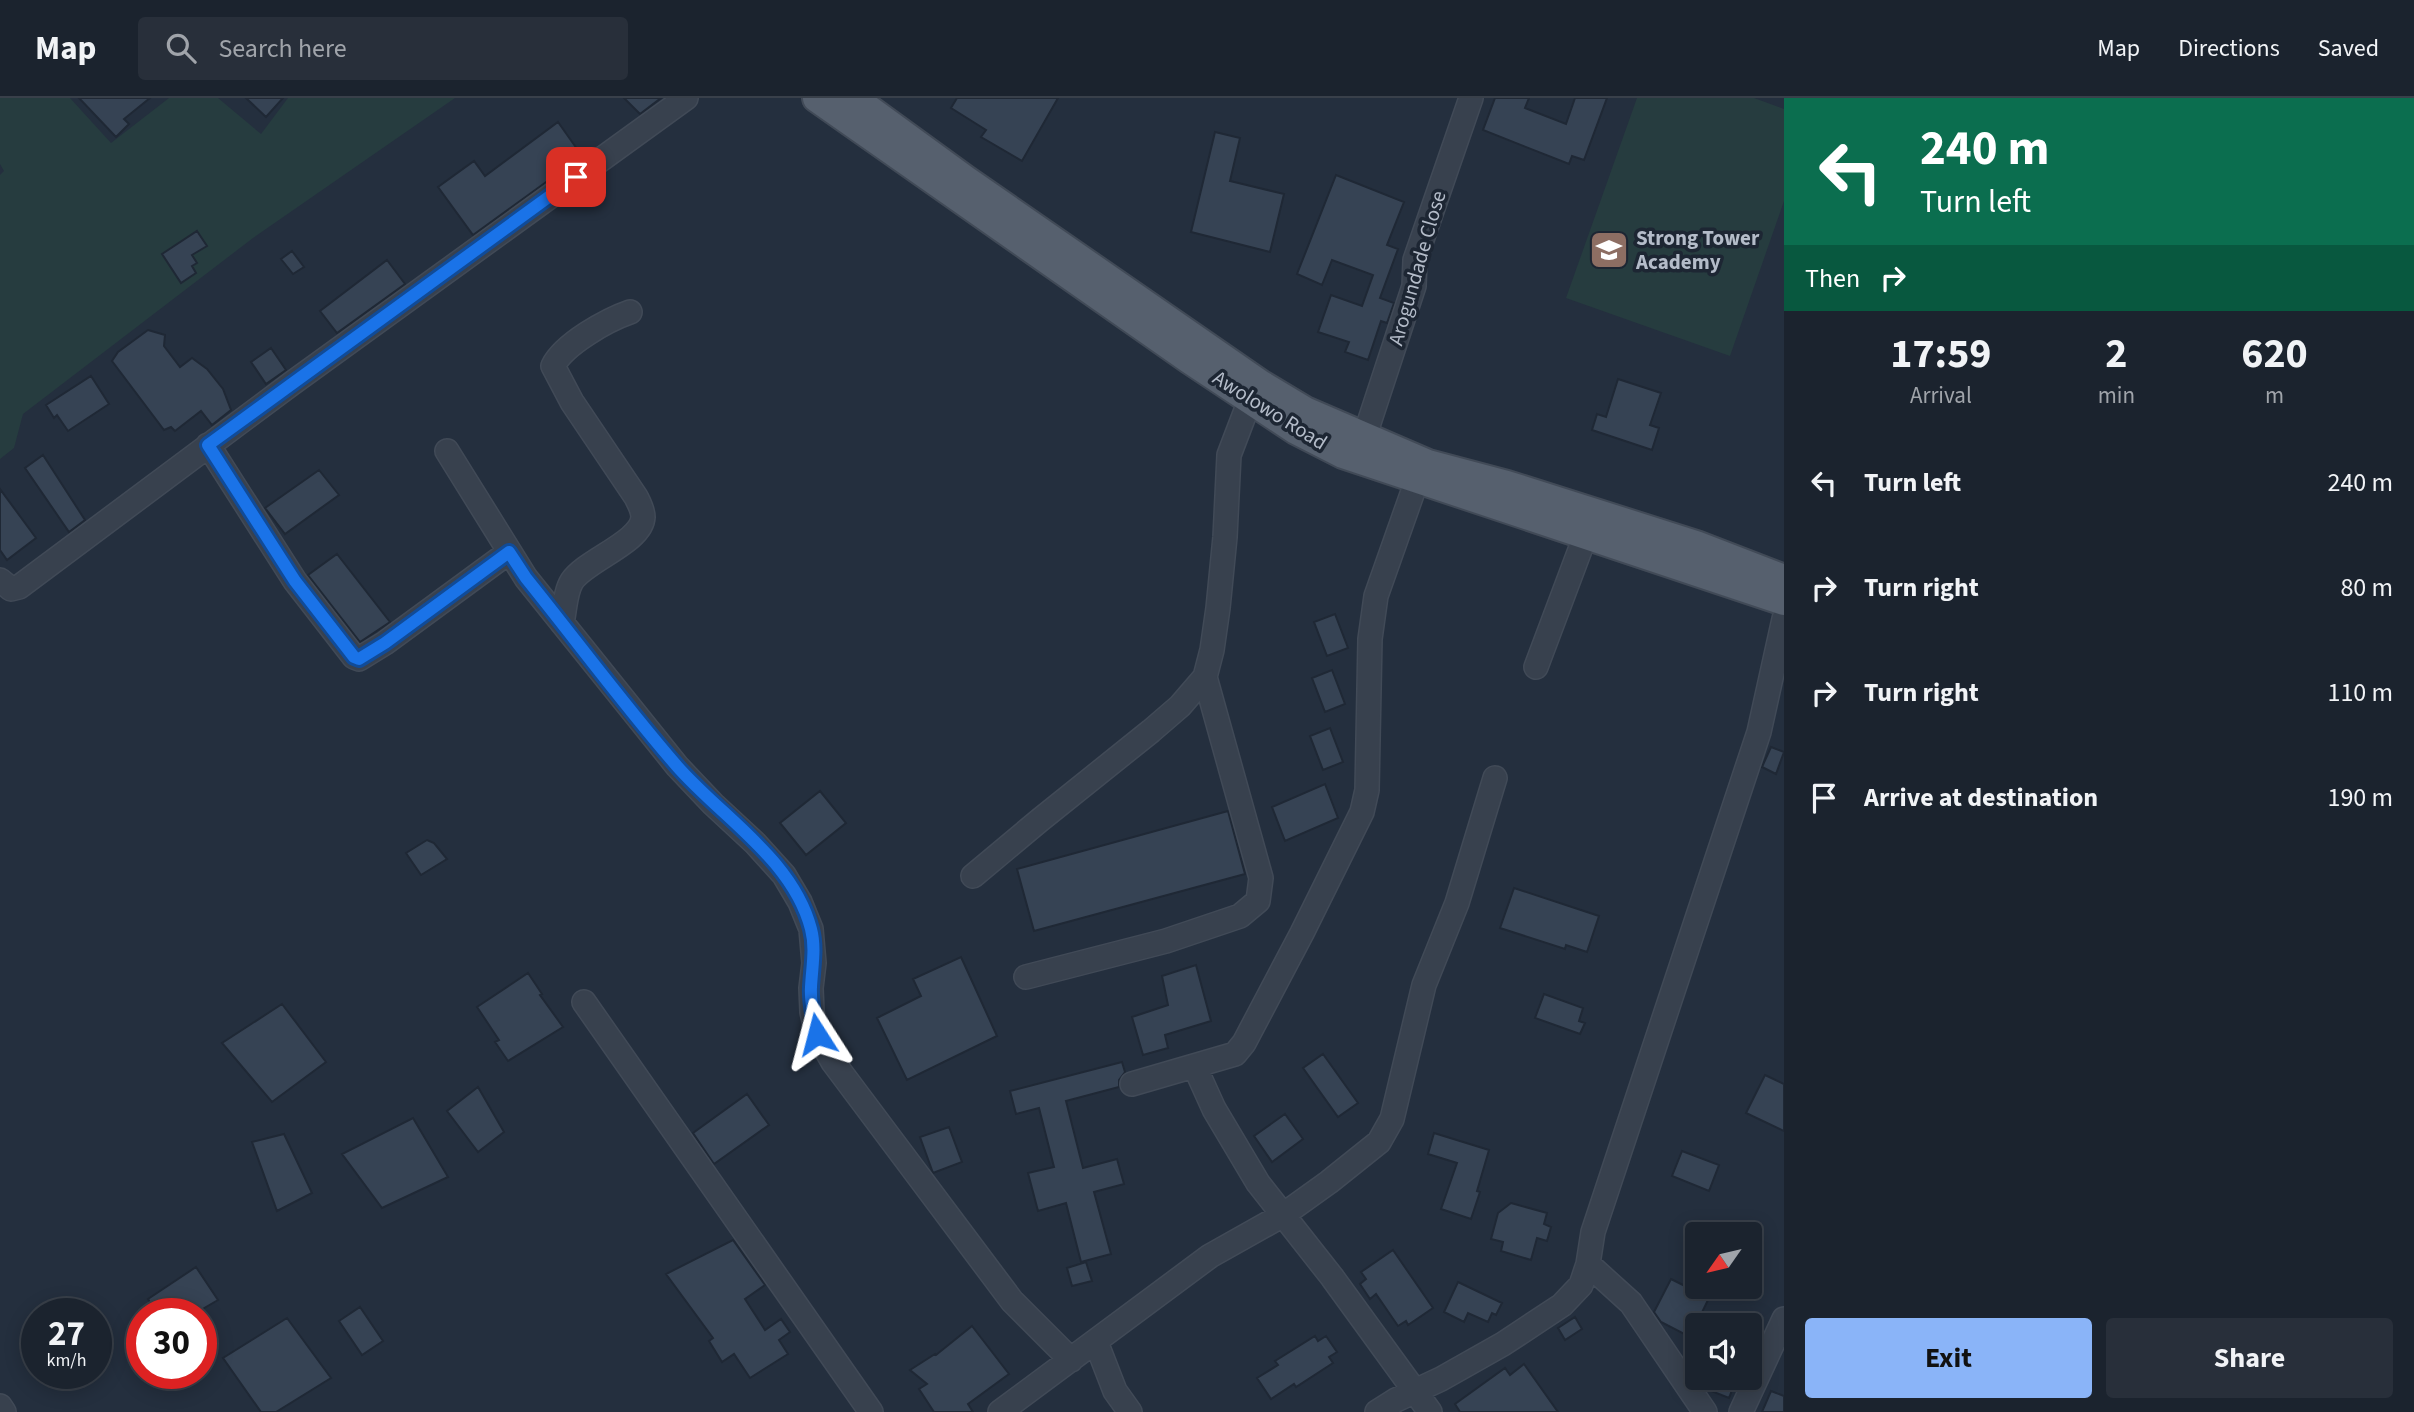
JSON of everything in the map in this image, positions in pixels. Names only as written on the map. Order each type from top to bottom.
[{"type":"main road","name":"Awolowo Road","points":[[817,98],[1083,287],[1296,430],[1342,454],[1784,601]]},
{"type":"main road","name":"Awolowo Road","points":[[853,98],[967,181],[1260,384],[1305,411],[1428,464],[1507,485],[1696,545],[1784,579]]},
{"type":"street","points":[[0,580],[11,589],[19,587],[208,445],[686,98]]},
{"type":"street","name":"Arogundade Close","points":[[1364,438],[1414,286],[1415,260],[1471,98]]},
{"type":"street","points":[[562,623],[568,591],[573,580],[631,537],[642,524],[644,513],[572,402],[553,366],[557,359],[593,330],[630,312]]},
{"type":"street","points":[[973,876],[1152,731],[1180,706],[1205,677],[1218,608],[1229,455],[1250,400]]},
{"type":"street","points":[[208,445],[295,581],[354,657],[359,659],[509,552]]},
{"type":"street","points":[[447,451],[526,578],[677,766],[784,875],[800,902],[811,929],[814,963],[812,1012],[817,1034],[833,1062],[1012,1301],[1071,1360]]},
{"type":"street","points":[[1132,1084],[1235,1054],[1274,989],[1362,812],[1367,790],[1370,639],[1376,596],[1417,480]]},
{"type":"street","points":[[1536,667],[1586,534]]},
{"type":"street","points":[[1377,1412],[1415,1390],[1441,1379],[1543,1319],[1562,1305],[1581,1285],[1588,1264],[1593,1232],[1759,732],[1784,619]]},
{"type":"street","points":[[1026,977],[1178,937],[1240,916],[1258,901],[1261,878],[1205,677]]},
{"type":"street","points":[[1000,1412],[1210,1256],[1283,1215],[1379,1142],[1392,1119],[1424,985],[1457,903],[1494,778]]},
{"type":"street","points":[[584,1002],[871,1412]]},
{"type":"street","points":[[1195,1067],[1214,1109],[1258,1183],[1332,1277],[1430,1412]]},
{"type":"street","points":[[1588,1264],[1631,1303],[1705,1412]]},
{"type":"street","points":[[1741,1412],[1773,1373],[1784,1320]]},
{"type":"street","points":[[1096,1342],[1115,1391],[1130,1412]]},
{"type":"street","points":[[0,1406],[4,1412]]},
{"type":"green space","points":[[0,98],[70,98],[111,143],[169,98],[218,98],[261,134],[288,98],[455,98],[253,238],[23,414],[14,448],[0,459],[0,175],[4,171],[0,164]]},
{"type":"green space","points":[[1637,98],[1754,98],[1784,109],[1784,201],[1730,356],[1566,298]]},
{"type":"building","points":[[79,98],[150,98],[124,119],[129,124],[116,137]]},
{"type":"building","points":[[246,98],[283,98],[266,117]]},
{"type":"building","points":[[624,98],[661,98],[640,114]]},
{"type":"building","points":[[957,98],[1058,98],[1022,161],[981,137],[986,130],[951,108]]},
{"type":"building","points":[[1495,98],[1529,98],[1525,108],[1566,124],[1575,98],[1607,98],[1584,160],[1572,156],[1569,164],[1483,130]]},
{"type":"building","points":[[558,122],[582,156],[473,235],[438,187],[474,161],[485,176]]},
{"type":"building","points":[[1215,132],[1240,138],[1230,181],[1284,194],[1270,252],[1191,232]]},
{"type":"building","points":[[1336,175],[1404,202],[1387,245],[1398,249],[1380,298],[1394,303],[1387,323],[1381,321],[1368,360],[1345,352],[1349,342],[1318,332],[1331,295],[1362,306],[1373,275],[1332,260],[1322,285],[1297,274]]},
{"type":"building","points":[[197,231],[207,246],[192,255],[197,263],[192,266],[196,273],[181,283],[162,254]]},
{"type":"building","points":[[292,251],[304,267],[293,274],[281,259]]},
{"type":"building","points":[[387,260],[405,284],[337,333],[320,311]]},
{"type":"building","points":[[148,330],[165,335],[164,346],[180,367],[192,358],[207,369],[223,389],[231,410],[212,425],[201,411],[175,431],[171,427],[164,430],[112,361],[118,352]]},
{"type":"building","points":[[271,348],[286,370],[266,384],[251,362]]},
{"type":"building","points":[[91,376],[109,404],[68,431],[57,415],[54,418],[46,405]]},
{"type":"building","points":[[1618,379],[1661,393],[1650,425],[1659,428],[1652,450],[1592,430],[1597,414],[1606,417]]},
{"type":"building","points":[[43,455],[85,520],[69,532],[25,468]]},
{"type":"building","points":[[319,470],[339,495],[285,534],[265,508]]},
{"type":"building","points":[[0,489],[36,538],[7,560],[0,550]]},
{"type":"building","points":[[337,554],[390,622],[360,642],[308,575]]},
{"type":"building","points":[[1335,614],[1348,648],[1327,656],[1314,622]]},
{"type":"building","points":[[1332,670],[1345,704],[1325,712],[1312,678]]},
{"type":"building","points":[[1330,728],[1343,762],[1323,770],[1310,736]]},
{"type":"building","points":[[1771,747],[1784,752],[1776,774],[1762,767]]},
{"type":"building","points":[[1325,784],[1338,818],[1285,841],[1272,807]]},
{"type":"building","points":[[820,791],[846,823],[806,855],[780,823]]},
{"type":"building","points":[[1228,811],[1245,874],[1034,931],[1017,869]]},
{"type":"building","points":[[427,840],[434,843],[447,859],[421,875],[406,853]]},
{"type":"building","points":[[1514,888],[1599,916],[1587,952],[1566,945],[1565,949],[1500,928]]},
{"type":"building","points":[[961,957],[997,1036],[907,1080],[877,1018],[921,996],[913,979]]},
{"type":"building","points":[[1196,965],[1211,1021],[1165,1035],[1168,1048],[1143,1055],[1132,1017],[1168,1005],[1162,976]]},
{"type":"building","points":[[528,973],[563,1027],[508,1061],[495,1042],[499,1040],[477,1007]]},
{"type":"building","points":[[1544,994],[1583,1008],[1579,1021],[1585,1023],[1580,1034],[1535,1018]]},
{"type":"building","points":[[282,1004],[326,1062],[272,1102],[222,1043]]},
{"type":"building","points":[[1323,1054],[1358,1103],[1338,1117],[1303,1068]]},
{"type":"building","points":[[1122,1062],[1125,1072],[1119,1080],[1119,1087],[1066,1101],[1083,1168],[1117,1159],[1124,1184],[1094,1192],[1111,1254],[1081,1262],[1066,1203],[1038,1211],[1028,1173],[1054,1167],[1039,1108],[1016,1114],[1010,1091]]},
{"type":"building","points":[[1765,1075],[1784,1084],[1784,1131],[1746,1113]]},
{"type":"building","points":[[478,1087],[504,1132],[478,1152],[447,1111]]},
{"type":"building","points":[[747,1094],[769,1125],[714,1164],[693,1133]]},
{"type":"building","points":[[1285,1114],[1303,1139],[1272,1162],[1254,1136]]},
{"type":"building","points":[[413,1118],[448,1177],[382,1208],[342,1154]]},
{"type":"building","points":[[949,1127],[962,1162],[933,1173],[920,1137]]},
{"type":"building","points":[[1434,1133],[1489,1150],[1471,1219],[1441,1209],[1457,1163],[1428,1154]]},
{"type":"building","points":[[284,1134],[312,1193],[277,1211],[252,1142]]},
{"type":"building","points":[[1682,1151],[1719,1165],[1709,1191],[1672,1176]]},
{"type":"building","points":[[1511,1203],[1547,1213],[1544,1224],[1551,1227],[1547,1241],[1537,1238],[1531,1260],[1501,1251],[1503,1242],[1491,1239],[1498,1213]]},
{"type":"building","points":[[733,1240],[765,1285],[745,1299],[765,1330],[781,1319],[790,1332],[779,1340],[788,1354],[750,1378],[734,1354],[722,1362],[709,1341],[713,1338],[666,1274]]},
{"type":"building","points":[[1393,1250],[1433,1308],[1408,1325],[1406,1321],[1398,1326],[1376,1294],[1370,1299],[1360,1284],[1366,1279],[1361,1272]]},
{"type":"building","points":[[1086,1262],[1092,1281],[1072,1286],[1067,1268]]},
{"type":"building","points":[[196,1267],[217,1298],[150,1298]]},
{"type":"building","points":[[1671,1279],[1685,1286],[1685,1299],[1709,1299],[1702,1313],[1685,1313],[1685,1334],[1661,1322],[1654,1312]]},
{"type":"building","points":[[1458,1282],[1502,1303],[1496,1315],[1492,1313],[1488,1322],[1468,1313],[1464,1322],[1444,1312]]},
{"type":"building","points":[[360,1307],[383,1341],[362,1355],[339,1321]]},
{"type":"building","points":[[1575,1317],[1582,1329],[1565,1340],[1558,1328]]},
{"type":"building","points":[[287,1318],[331,1378],[276,1412],[261,1412],[223,1358]]},
{"type":"building","points":[[972,1326],[1009,1374],[968,1404],[973,1412],[934,1412],[919,1389],[927,1384],[910,1370],[936,1355]]},
{"type":"building","points":[[1315,1336],[1318,1341],[1326,1336],[1337,1352],[1329,1357],[1333,1363],[1296,1387],[1294,1384],[1271,1399],[1257,1378],[1278,1365],[1275,1361]]},
{"type":"building","points":[[1524,1364],[1558,1412],[1460,1412],[1455,1404],[1505,1368],[1510,1375]]},
{"type":"building","points":[[1709,1390],[1732,1390],[1729,1398]]},
{"type":"building","points":[[1771,1391],[1784,1396],[1784,1412],[1762,1412]]},
{"type":"place","name":"Strong Tower Academy","points":[[1609,250]]},
{"type":"route","points":[[576,177],[208,445],[295,581],[354,657],[359,659],[509,552],[526,578],[677,766],[784,875],[800,902],[811,929],[814,963],[812,1012],[817,1034]]}]
